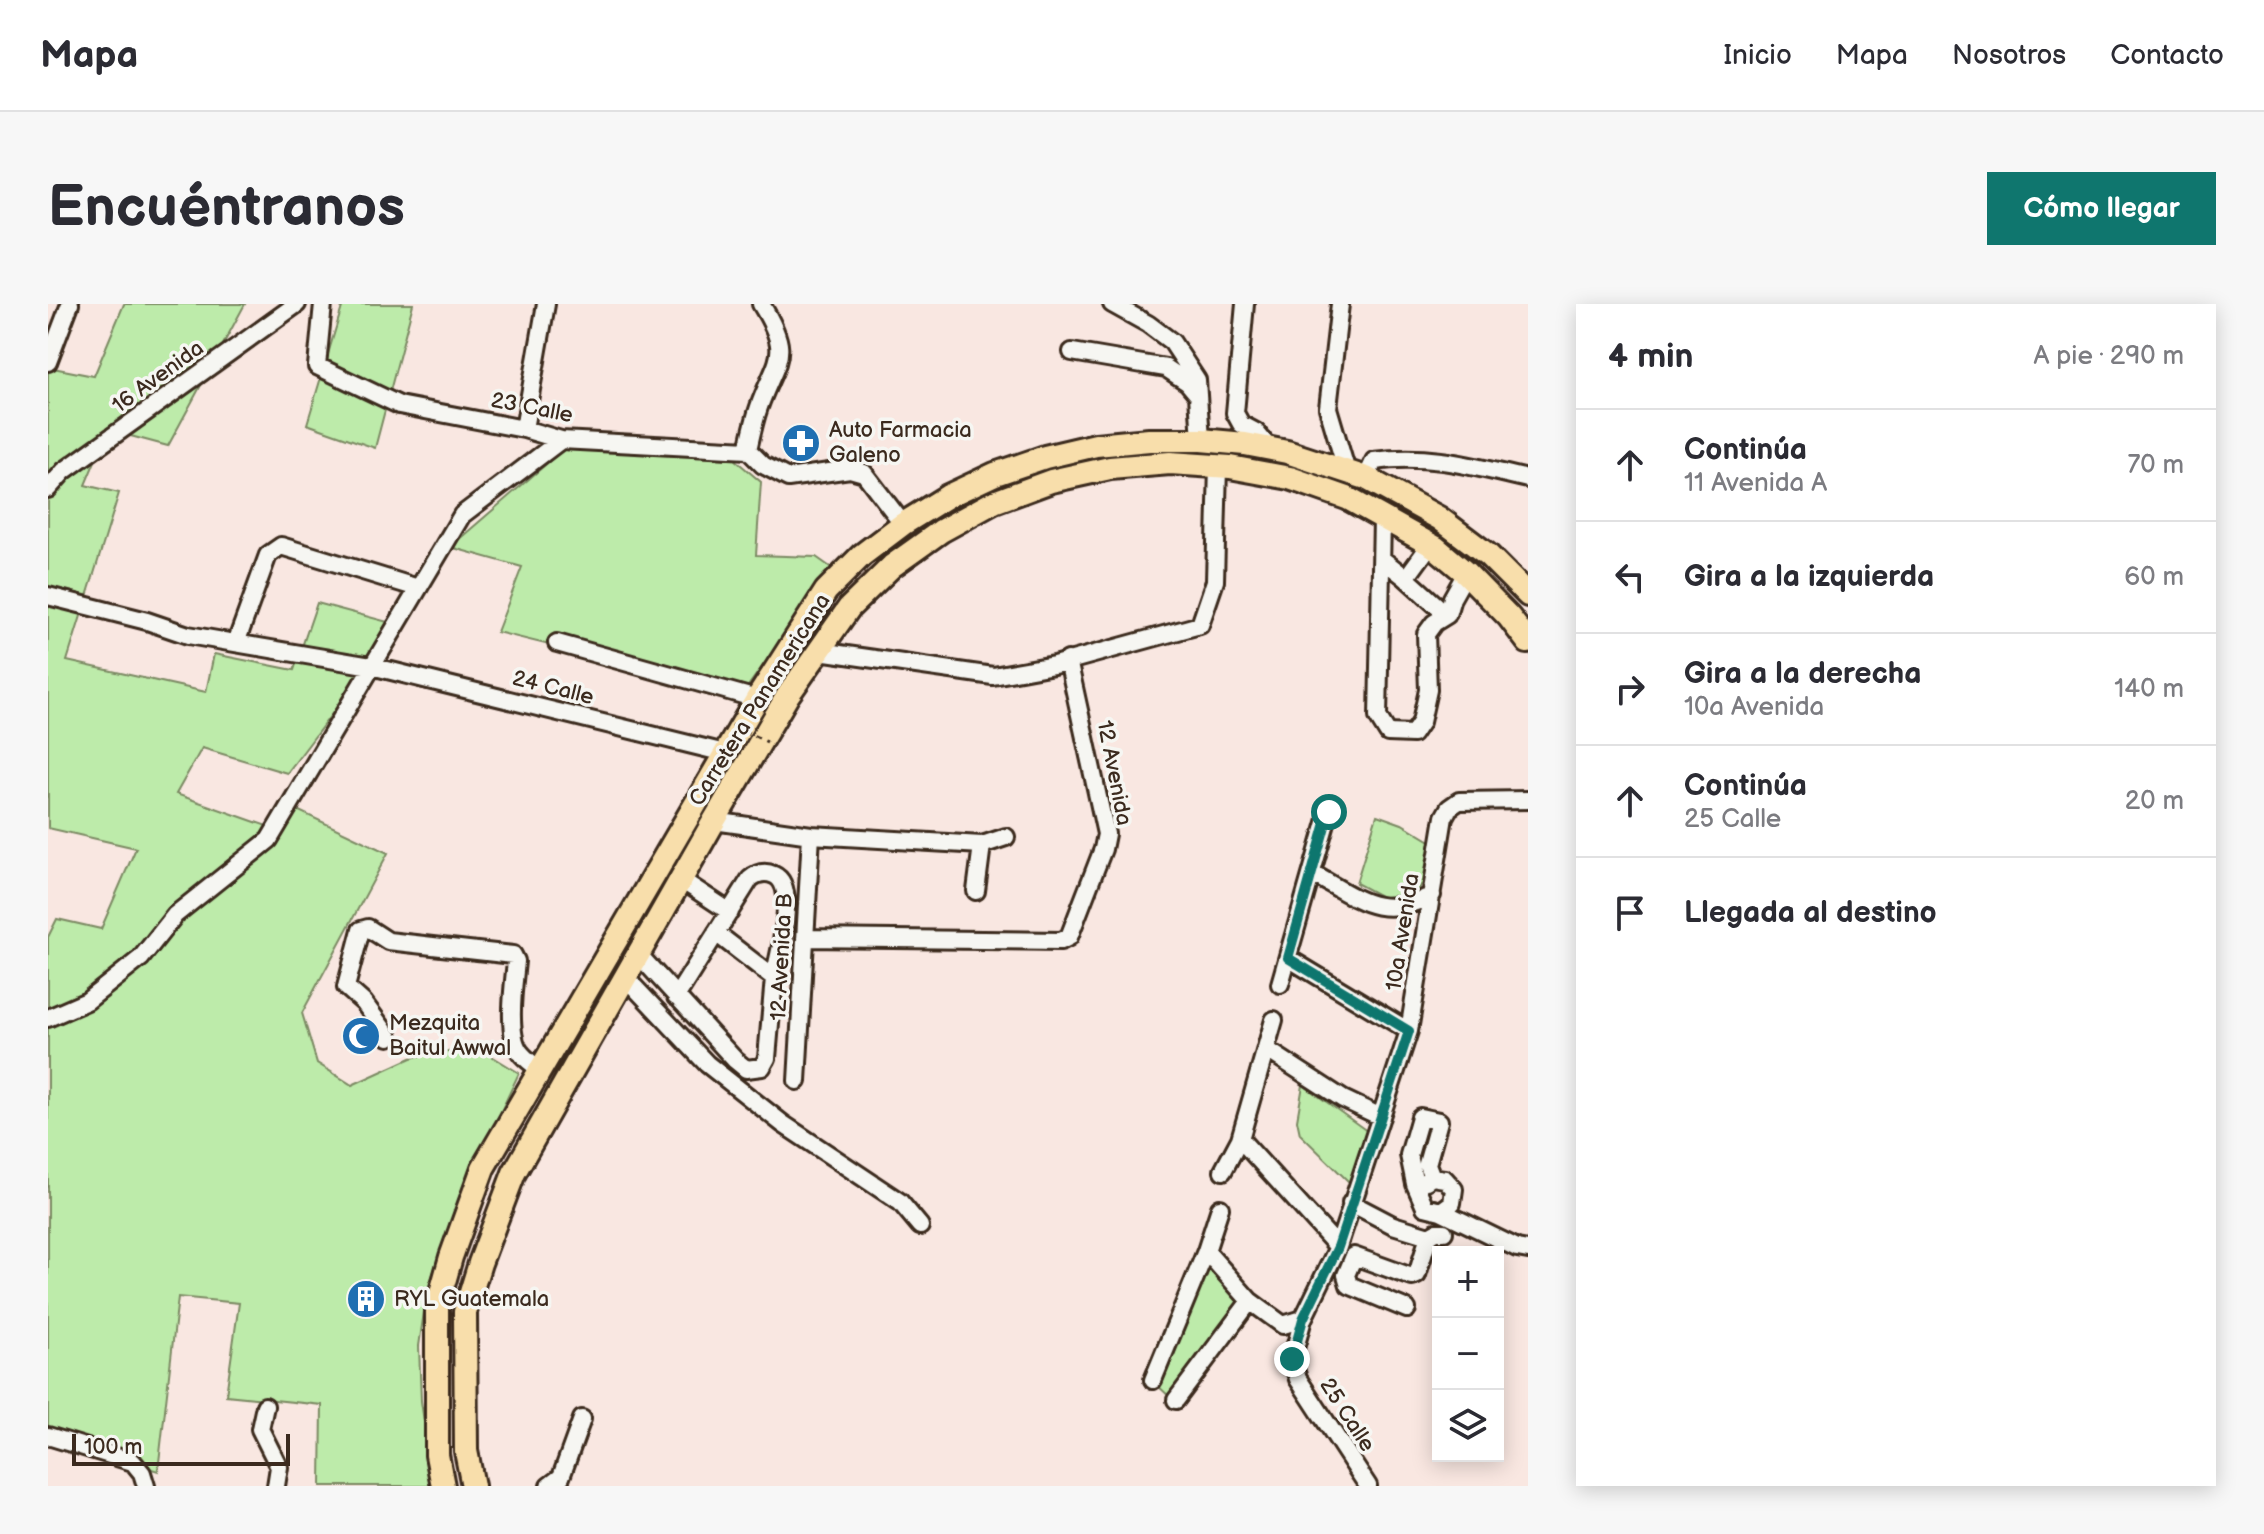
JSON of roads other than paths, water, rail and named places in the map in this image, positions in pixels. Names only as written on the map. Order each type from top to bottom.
[{"type":"highway","name":"Carretera Panamericana","points":[[443,1486],[437,1455],[437,1307],[451,1257],[483,1168],[757,699],[826,591],[862,555],[948,496],[995,474],[1045,457],[1096,445],[1149,440],[1201,440],[1287,452],[1356,475],[1439,518],[1488,555],[1528,595]]},
{"type":"highway","name":"Carretera Panamericana","points":[[473,1486],[466,1451],[465,1312],[514,1173],[788,695],[849,608],[892,566],[941,531],[994,502],[1051,481],[1110,468],[1170,463],[1218,466],[1290,478],[1347,498],[1430,545],[1466,573],[1509,617],[1528,642]]},
{"type":"street","points":[[48,362],[70,304]]},
{"type":"street","name":"16 Avenida","points":[[48,489],[64,471],[297,304]]},
{"type":"street","name":"23 Calle","points":[[323,304],[317,366],[399,405],[524,429],[561,440],[607,440],[748,450]]},
{"type":"street","points":[[524,429],[546,304]]},
{"type":"street","points":[[761,304],[780,340],[780,359],[758,409],[748,450],[763,465],[788,478],[850,469],[864,473],[903,524]]},
{"type":"street","points":[[1112,304],[1172,342],[1197,380],[1201,440]]},
{"type":"street","points":[[1245,304],[1235,413],[1241,424],[1256,432],[1270,449]]},
{"type":"street","points":[[1340,304],[1328,408],[1334,434],[1356,475],[1374,461],[1397,457],[1436,459],[1528,479]]},
{"type":"street","points":[[1072,352],[1166,368],[1187,382],[1198,395]]},
{"type":"street","points":[[48,1018],[87,1001],[141,958],[175,915],[269,840],[462,515],[561,440]]},
{"type":"street","points":[[819,651],[993,676],[1054,665],[1200,625],[1215,581],[1218,466]]},
{"type":"street","points":[[1382,519],[1378,717],[1388,733],[1413,734],[1421,722],[1428,690],[1426,634],[1434,623],[1447,615],[1452,598],[1466,573]]},
{"type":"street","points":[[1406,578],[1430,545]]},
{"type":"street","points":[[236,643],[268,555],[281,546],[418,588]]},
{"type":"street","points":[[1382,559],[1447,615]]},
{"type":"street","name":"24 Calle","points":[[48,596],[147,621],[188,635],[371,666],[725,753]]},
{"type":"street","points":[[557,643],[757,699]]},
{"type":"street","name":"12 Avenida","points":[[805,938],[1061,941],[1069,937],[1106,834],[1068,660]]},
{"type":"street","name":"10a Avenida","points":[[1303,1319],[1338,1247],[1409,1031],[1442,827],[1449,808],[1459,801],[1528,800]]},
{"type":"street","points":[[1280,984],[1329,812]]},
{"type":"street","points":[[714,821],[811,835],[982,845],[1006,837]]},
{"type":"street","name":"12 Avenida B","points":[[797,1081],[811,835]]},
{"type":"street","points":[[976,891],[982,845]]},
{"type":"street","points":[[638,954],[676,997],[735,1060],[746,1069],[762,1067],[767,1058],[774,978],[784,927],[786,893],[780,879],[771,873],[758,873],[750,879],[676,997]]},
{"type":"street","points":[[1313,874],[1372,906],[1401,908],[1432,895]]},
{"type":"street","points":[[680,879],[730,912]]},
{"type":"street","points":[[389,1037],[364,1003],[346,987],[361,930],[368,928],[388,941],[513,955],[516,961],[515,1045],[540,1070]]},
{"type":"street","points":[[716,933],[774,978]]},
{"type":"street","points":[[1288,958],[1409,1031]]},
{"type":"street","points":[[625,977],[707,1064],[783,1124],[900,1202],[920,1226]]},
{"type":"street","points":[[1223,1171],[1240,1139],[1274,1020]]},
{"type":"street","points":[[1266,1049],[1343,1099],[1381,1117]]},
{"type":"street","points":[[1432,1177],[1427,1164],[1439,1121],[1420,1117],[1409,1155],[1411,1171],[1425,1207],[1441,1211],[1517,1248],[1528,1250]]},
{"type":"street","points":[[1240,1139],[1338,1247]]},
{"type":"street","points":[[1419,1192],[1423,1183],[1432,1177],[1445,1179],[1454,1189],[1452,1203],[1441,1211]]},
{"type":"street","points":[[1351,1203],[1393,1225],[1437,1234],[1417,1275],[1412,1277],[1354,1256],[1346,1275],[1349,1285],[1407,1309]]},
{"type":"street","points":[[1153,1380],[1206,1251],[1220,1208]]},
{"type":"street","points":[[1206,1251],[1250,1301],[1283,1325],[1303,1319]]},
{"type":"street","points":[[1176,1400],[1250,1301]]},
{"type":"street","name":"25 Calle","points":[[1303,1319],[1292,1359],[1298,1379],[1368,1486]]},
{"type":"street","points":[[265,1406],[260,1429],[279,1467],[276,1486]]},
{"type":"street","points":[[549,1486],[561,1477],[582,1419]]},
{"type":"street","points":[[48,1436],[133,1462],[142,1473],[146,1486]]},
{"type":"place","name":"Auto Farmacia Galeno","points":[[801,443]]},
{"type":"place","name":"Mezquita Baitul Awwal","points":[[361,1036]]},
{"type":"place","name":"RYL Guatemala","points":[[366,1299]]}]
